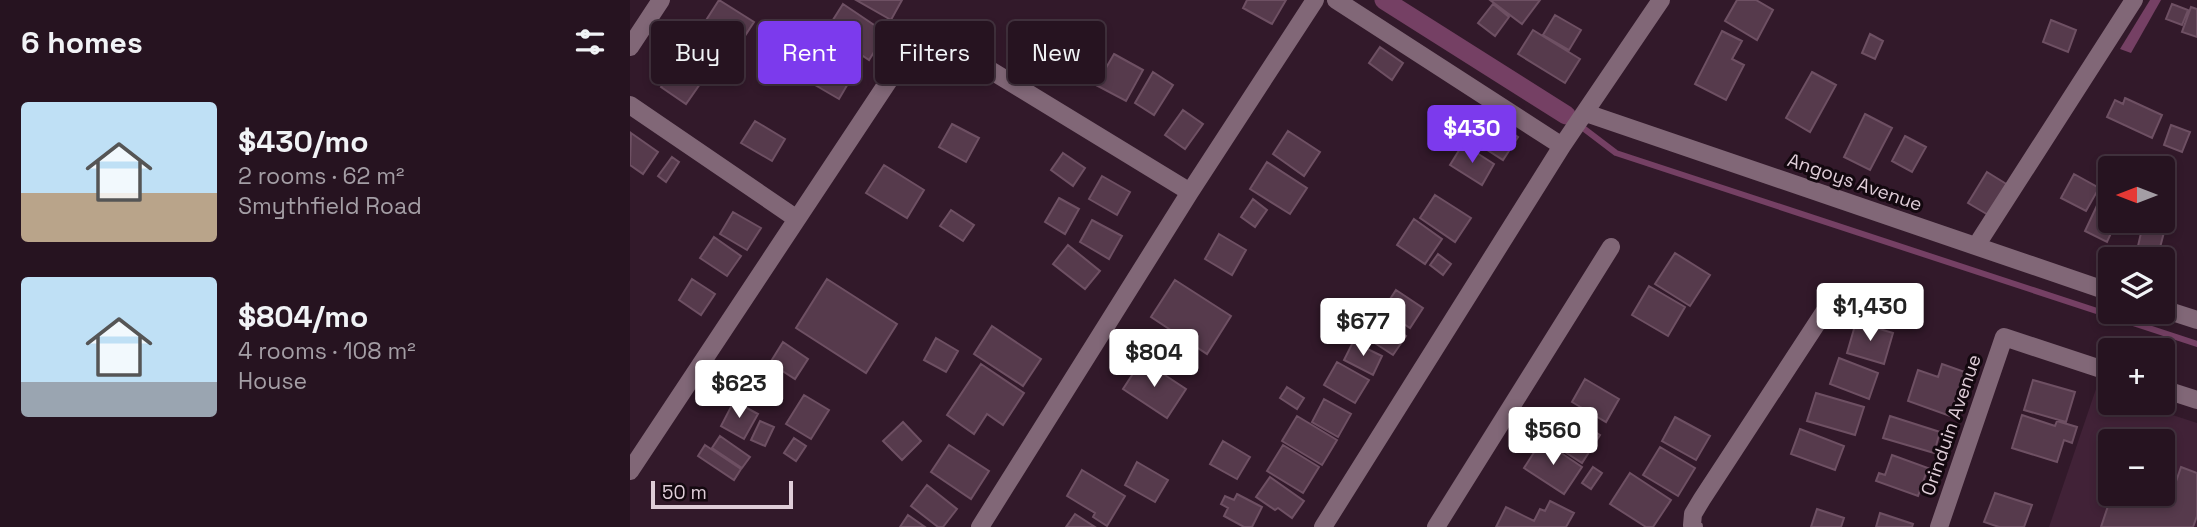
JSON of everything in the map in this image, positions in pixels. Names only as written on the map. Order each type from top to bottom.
[{"type":"street","points":[[630,47],[661,0]]},
{"type":"street","points":[[980,527],[1190,192],[1315,0]]},
{"type":"street","points":[[1336,0],[1562,146]]},
{"type":"street","points":[[1323,527],[1562,146],[1661,0]]},
{"type":"street","points":[[1976,246],[2134,0]]},
{"type":"street","points":[[630,471],[923,29],[1190,192]]},
{"type":"street","points":[[630,104],[797,219]]},
{"type":"street","name":"Angoys Avenue","points":[[1586,113],[2098,288]]},
{"type":"street","points":[[1436,527],[1611,247]]},
{"type":"street","points":[[1694,527],[1693,514],[1702,499],[1836,294]]},
{"type":"street","points":[[2175,313],[2197,320]]},
{"type":"street","name":"Orinduin Avenue","points":[[1939,527],[2004,338],[2098,368]]},
{"type":"street","points":[[2175,393],[2197,400]]},
{"type":"shaded area","points":[[2150,0],[2161,0],[2131,53],[2120,49]]},
{"type":"shaded area","points":[[2096,389],[2098,415],[2173,415],[2197,423],[2197,527],[2049,527]]},
{"type":"building","points":[[719,0],[754,22],[744,37],[744,21],[706,21]]},
{"type":"building","points":[[856,0],[902,0],[891,20]]},
{"type":"building","points":[[1247,0],[1286,0],[1272,24],[1243,8]]},
{"type":"building","points":[[1490,0],[1540,0],[1522,24]]},
{"type":"building","points":[[1737,0],[1756,0],[1773,10],[1757,40],[1725,21]]},
{"type":"building","points":[[843,4],[875,26],[875,50],[869,60],[861,55],[861,21],[832,21]]},
{"type":"building","points":[[1493,4],[1509,17],[1495,36],[1478,23]]},
{"type":"building","points":[[2172,4],[2188,10],[2182,25],[2166,19]]},
{"type":"building","points":[[2191,7],[2197,9],[2197,37],[2182,32]]},
{"type":"building","points":[[1555,15],[1581,30],[1569,50],[1543,35]]},
{"type":"building","points":[[2051,20],[2076,30],[2068,52],[2043,42]]},
{"type":"building","points":[[1533,30],[1580,59],[1565,83],[1518,54]]},
{"type":"building","points":[[1722,31],[1742,41],[1732,59],[1744,65],[1726,100],[1695,84]]},
{"type":"building","points":[[1870,34],[1883,41],[1875,59],[1862,53]]},
{"type":"building","points":[[1380,47],[1403,63],[1392,80],[1369,63]]},
{"type":"building","points":[[1114,54],[1143,70],[1126,101],[1096,85],[1105,84],[1105,70]]},
{"type":"building","points":[[1153,72],[1173,85],[1154,115],[1135,103]]},
{"type":"building","points":[[1812,72],[1836,85],[1810,132],[1786,118]]},
{"type":"building","points":[[663,84],[700,84],[686,104],[661,87]]},
{"type":"building","points":[[813,84],[848,84],[839,99]]},
{"type":"building","points":[[2125,98],[2162,115],[2152,138],[2107,117],[2115,100],[2123,104]]},
{"type":"building","points":[[1183,110],[1203,124],[1185,149],[1165,135]]},
{"type":"building","points":[[1482,113],[1518,137],[1503,160],[1467,137]]},
{"type":"building","points":[[1865,114],[1892,128],[1870,170],[1844,157]]},
{"type":"building","points":[[755,121],[785,139],[772,161],[741,143]]},
{"type":"building","points":[[952,124],[979,138],[966,162],[939,147]]},
{"type":"building","points":[[2171,125],[2190,132],[2182,152],[2164,145]]},
{"type":"building","points":[[1288,131],[1320,152],[1304,176],[1273,154]]},
{"type":"building","points":[[631,133],[658,152],[643,174],[630,165]]},
{"type":"building","points":[[1905,136],[1926,147],[1912,172],[1892,161]]},
{"type":"building","points":[[1463,144],[1494,164],[1482,185],[1450,165]]},
{"type":"building","points":[[1063,153],[1085,168],[1073,186],[1051,170]]},
{"type":"building","points":[[672,157],[679,162],[666,182],[658,176]]},
{"type":"building","points":[[1267,162],[1307,188],[1290,214],[1250,189]]},
{"type":"building","points":[[884,165],[924,190],[907,218],[866,193]]},
{"type":"building","points":[[1987,172],[2008,185],[1990,216],[1968,203]]},
{"type":"building","points":[[2074,174],[2098,187],[2086,211],[2061,198]]},
{"type":"building","points":[[1102,176],[1130,192],[1117,215],[1089,199]]},
{"type":"building","points":[[1435,195],[1471,218],[1455,242],[1420,218]]},
{"type":"building","points":[[1059,198],[1079,209],[1065,234],[1045,222]]},
{"type":"building","points":[[1253,199],[1267,210],[1255,227],[1241,217]]},
{"type":"building","points":[[2098,203],[2098,233],[2111,233],[2107,242],[2085,231]]},
{"type":"building","points":[[951,210],[974,225],[963,241],[940,226]]},
{"type":"building","points":[[733,212],[761,228],[747,250],[720,234]]},
{"type":"building","points":[[1414,219],[1442,239],[1425,264],[1397,245]]},
{"type":"building","points":[[1092,220],[1122,236],[1109,259],[1080,242]]},
{"type":"building","points":[[2141,233],[2164,233],[2160,247],[2138,247]]},
{"type":"building","points":[[1219,234],[1246,250],[1232,275],[1205,259]]},
{"type":"building","points":[[714,237],[741,256],[727,276],[700,258]]},
{"type":"building","points":[[1068,245],[1100,271],[1085,289],[1053,264]]},
{"type":"building","points":[[1675,253],[1710,275],[1690,306],[1655,284]]},
{"type":"building","points":[[1438,254],[1451,264],[1443,275],[1430,265]]},
{"type":"building","points":[[692,279],[715,294],[701,315],[679,300]]},
{"type":"building","points":[[827,279],[897,324],[866,373],[796,328]]},
{"type":"building","points":[[1175,280],[1231,316],[1207,354],[1151,317]]},
{"type":"building","points":[[1649,286],[1685,307],[1668,336],[1632,315]]},
{"type":"building","points":[[1396,290],[1423,308],[1410,328],[1383,310]]},
{"type":"building","points":[[1380,318],[1406,336],[1393,355],[1367,338]]},
{"type":"building","points":[[1856,322],[1893,333],[1884,364],[1847,353]]},
{"type":"building","points":[[992,326],[1041,359],[1023,386],[974,354]]},
{"type":"building","points":[[936,338],[958,351],[946,372],[924,360]]},
{"type":"building","points":[[783,342],[808,359],[795,379],[770,363]]},
{"type":"building","points":[[1353,342],[1382,356],[1373,375],[1344,360]]},
{"type":"building","points":[[1839,358],[1878,373],[1869,399],[1830,384]]},
{"type":"building","points":[[1142,360],[1186,389],[1167,418],[1123,389]]},
{"type":"building","points":[[1337,362],[1369,380],[1355,403],[1324,385]]},
{"type":"building","points":[[981,364],[1024,393],[1003,425],[987,414],[974,434],[947,415]]},
{"type":"building","points":[[1942,364],[1965,372],[1950,416],[1908,401],[1918,370],[1938,377]]},
{"type":"building","points":[[1585,379],[1619,399],[1606,422],[1572,402]]},
{"type":"building","points":[[2033,380],[2075,392],[2066,422],[2024,410]]},
{"type":"building","points":[[1287,387],[1304,398],[1297,409],[1280,398]]},
{"type":"building","points":[[1816,393],[1864,407],[1855,435],[1807,421]]},
{"type":"building","points":[[804,395],[829,410],[811,439],[786,424]]},
{"type":"building","points":[[1324,399],[1351,414],[1338,437],[1312,422]]},
{"type":"building","points":[[734,401],[758,414],[744,439],[721,426]]},
{"type":"building","points":[[1569,415],[1600,435],[1582,463],[1545,439],[1558,419],[1564,423]]},
{"type":"building","points":[[2022,415],[2055,426],[2057,421],[2077,427],[2072,443],[2064,440],[2057,462],[2012,448]]},
{"type":"building","points":[[1297,416],[1337,440],[1322,465],[1282,441]]},
{"type":"building","points":[[1890,416],[1940,432],[1934,453],[1883,438]]},
{"type":"building","points":[[1675,417],[1710,436],[1696,460],[1662,441]]},
{"type":"building","points":[[760,421],[774,427],[765,446],[751,440]]},
{"type":"building","points":[[903,422],[921,441],[902,460],[883,441]]},
{"type":"building","points":[[1800,429],[1844,446],[1835,470],[1791,454]]},
{"type":"building","points":[[720,436],[750,457],[742,468],[712,448]]},
{"type":"building","points":[[794,438],[806,446],[796,461],[784,453]]},
{"type":"building","points":[[1542,440],[1582,467],[1564,494],[1524,468]]},
{"type":"building","points":[[1223,441],[1250,457],[1237,479],[1210,464]]},
{"type":"building","points":[[705,445],[741,469],[734,480],[698,456]]},
{"type":"building","points":[[949,445],[989,471],[971,499],[931,472]]},
{"type":"building","points":[[1283,445],[1319,467],[1303,493],[1267,471]]},
{"type":"building","points":[[1660,447],[1695,468],[1678,496],[1643,475]]},
{"type":"building","points":[[1892,455],[1928,468],[1918,496],[1876,481],[1879,473],[1885,475]]},
{"type":"building","points":[[1137,462],[1168,480],[1155,502],[1125,485]]},
{"type":"building","points":[[1593,467],[1602,473],[1591,489],[1582,483]]},
{"type":"building","points":[[2181,467],[2197,473],[2197,516],[2193,527],[2101,527],[2108,506],[2175,506],[2175,484]]},
{"type":"building","points":[[1082,470],[1125,496],[1107,526],[1093,517],[1095,513],[1067,496]]},
{"type":"building","points":[[1630,473],[1671,500],[1653,527],[1646,527],[1610,504]]},
{"type":"building","points":[[1270,477],[1304,501],[1292,518],[1256,497]]},
{"type":"building","points":[[927,485],[957,509],[943,527],[938,527],[911,506]]},
{"type":"building","points":[[1995,493],[2032,505],[2024,527],[1999,527],[1984,522]]},
{"type":"building","points":[[1237,494],[1262,507],[1252,527],[1244,527],[1224,516],[1228,508],[1221,504],[1225,496],[1234,500]]},
{"type":"building","points":[[1550,501],[1574,513],[1566,527],[1496,527],[1506,507],[1534,521],[1540,509],[1545,511]]},
{"type":"building","points":[[1817,509],[1844,518],[1841,527],[1811,527]]},
{"type":"building","points":[[1880,513],[1913,524],[1912,527],[1876,527]]},
{"type":"building","points":[[1075,514],[1095,527],[1066,527]]},
{"type":"building","points":[[908,515],[925,527],[900,527]]},
{"type":"waterway","points":[[1384,0],[1566,115]]},
{"type":"waterway","points":[[1566,115],[1616,153],[2197,344]]}]
